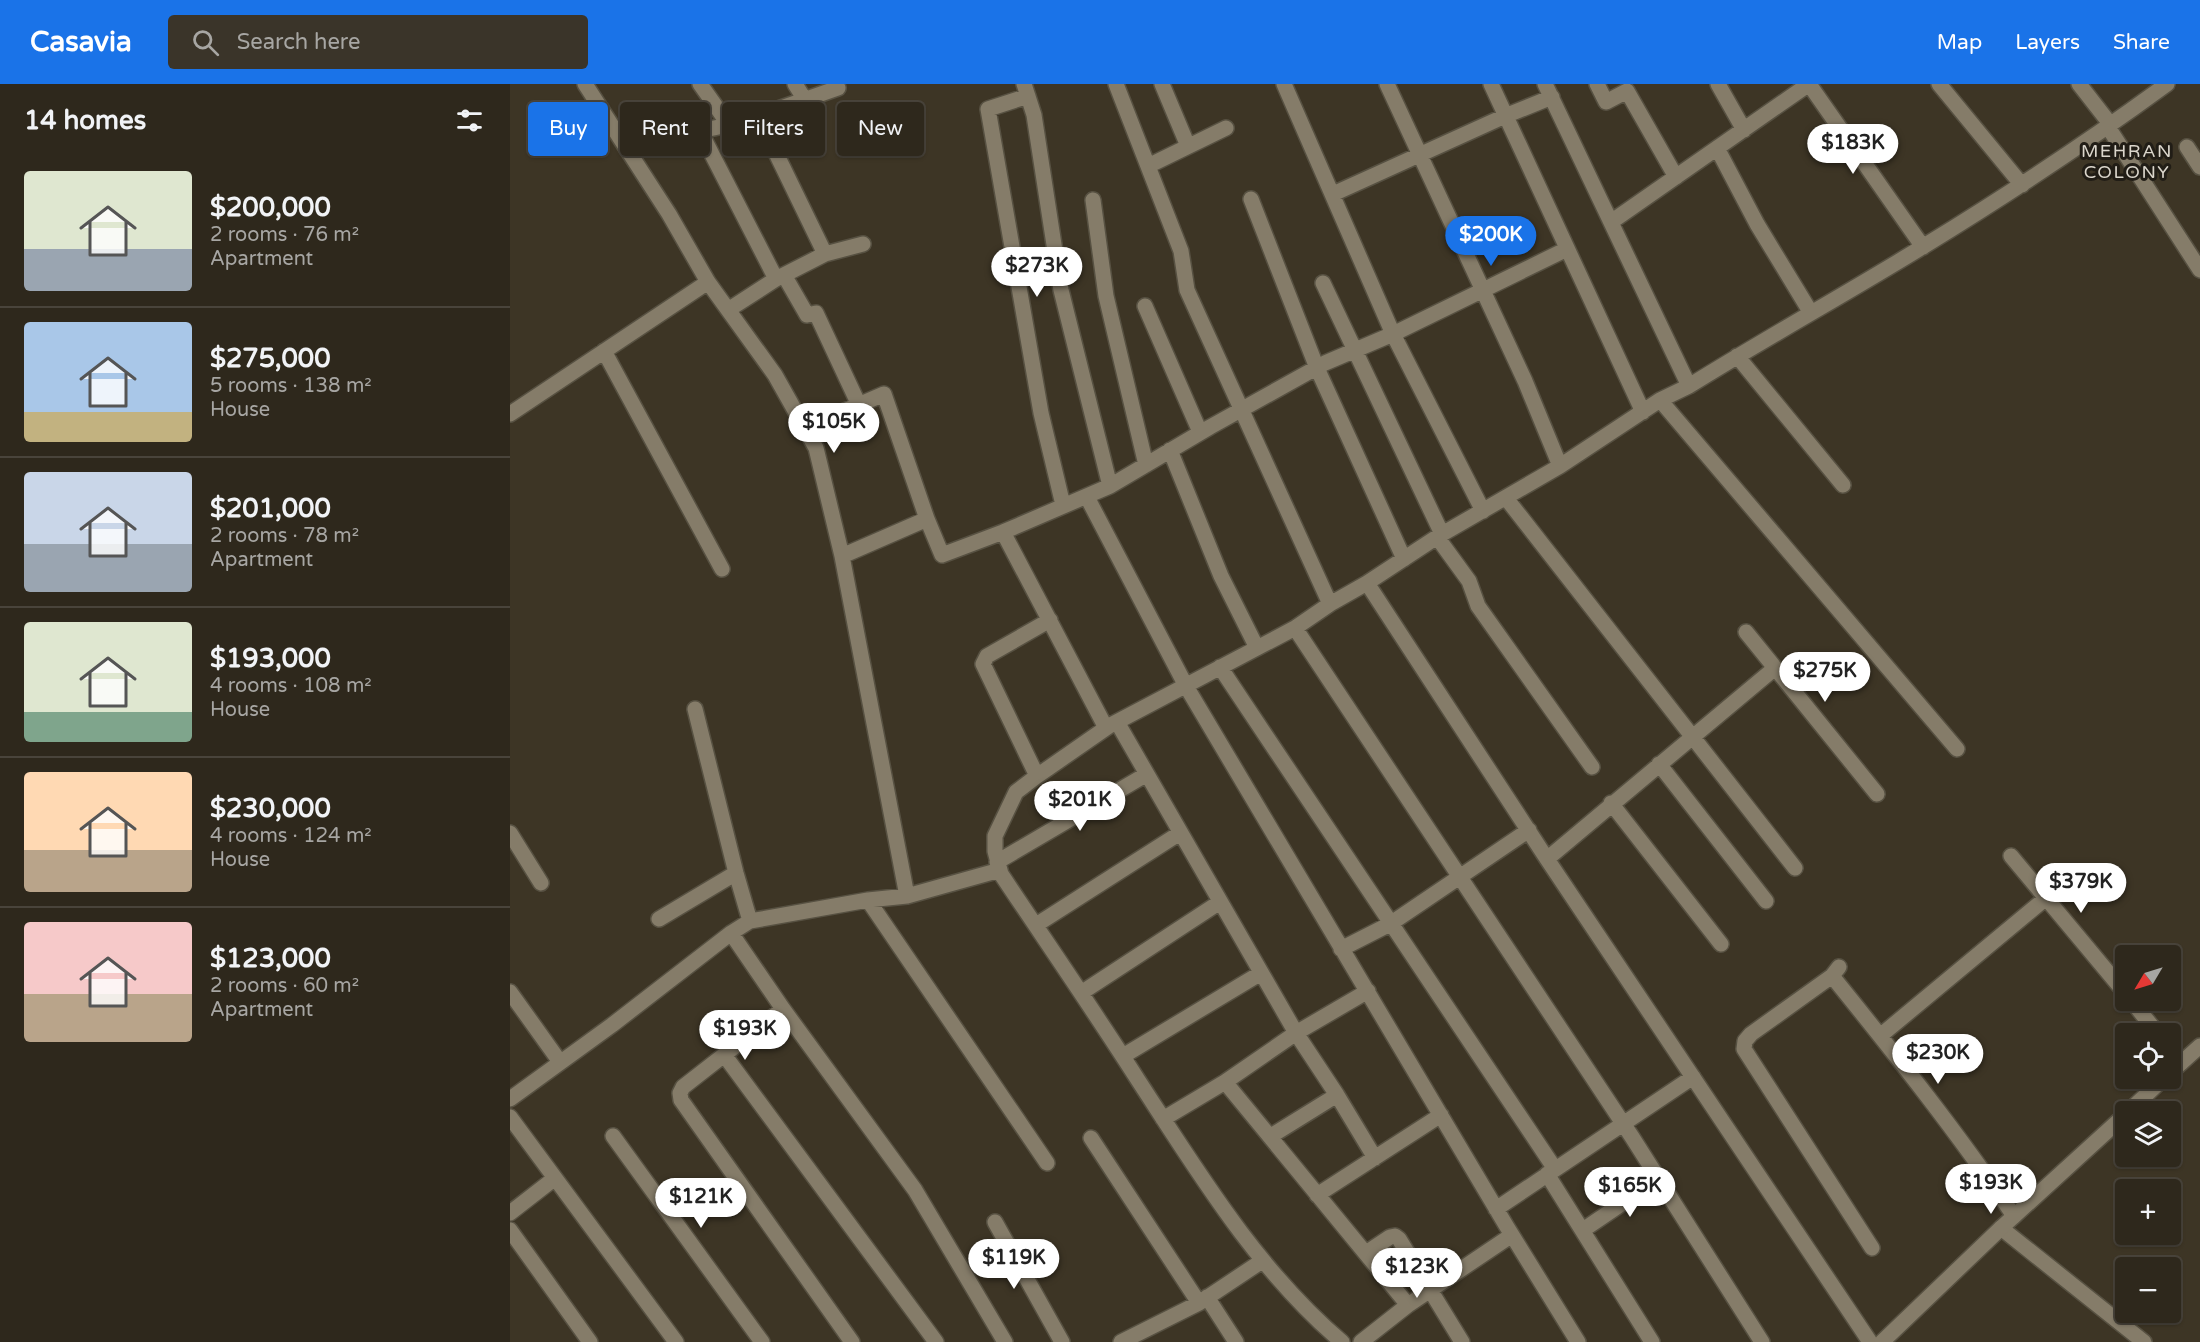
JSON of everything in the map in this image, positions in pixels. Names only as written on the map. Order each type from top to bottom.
[{"type":"street","points":[[585,84],[620,136]]},
{"type":"street","points":[[700,84],[722,115]]},
{"type":"street","points":[[795,84],[805,100]]},
{"type":"street","points":[[1116,84],[1181,251],[1187,290],[1240,411],[1330,604]]},
{"type":"street","points":[[1162,84],[1188,146]]},
{"type":"street","points":[[1284,84],[1393,334],[1483,511]]},
{"type":"street","points":[[1387,84],[1525,381],[1560,466]]},
{"type":"street","points":[[1491,84],[1643,412]]},
{"type":"street","points":[[1597,84],[1606,102],[1627,91],[1676,177]]},
{"type":"street","points":[[1718,84],[1744,130]]},
{"type":"street","points":[[1939,84],[2022,185]]},
{"type":"street","points":[[2079,84],[2110,126],[2200,270]]},
{"type":"street","points":[[1335,1340],[1262,1261],[1163,1119],[1035,925],[999,866],[995,836],[1016,792],[1112,725],[1295,628],[1440,535],[1560,466],[1660,400],[1689,386],[1923,247],[2022,185],[2110,126],[2167,84]]},
{"type":"street","points":[[1611,222],[1717,148],[1815,86],[1923,247]]},
{"type":"street","points":[[799,102],[838,88]]},
{"type":"street","points":[[1063,505],[1041,413],[988,109],[1026,90],[1034,115],[1061,290],[1110,486]]},
{"type":"street","points":[[1333,194],[1505,116],[1549,91],[1689,386]]},
{"type":"street","points":[[1148,165],[1226,128]]},
{"type":"street","points":[[2187,147],[2200,167]]},
{"type":"street","points":[[1717,148],[1757,224],[1811,313]]},
{"type":"street","points":[[710,149],[780,277],[807,315],[816,313],[859,405]]},
{"type":"street","points":[[633,156],[708,282],[775,375],[816,448],[842,556],[907,896]]},
{"type":"street","points":[[777,156],[825,254]]},
{"type":"street","points":[[1251,198],[1317,368],[1404,559]]},
{"type":"street","points":[[1093,200],[1106,296],[1146,465]]},
{"type":"street","points":[[728,310],[780,277],[825,254],[863,244]]},
{"type":"street","points":[[805,429],[884,394],[927,519],[942,555],[1003,532],[1110,486],[1200,432],[1317,368],[1393,334],[1567,249]]},
{"type":"street","points":[[510,414],[708,282]]},
{"type":"street","points":[[1323,283],[1440,535],[1469,581],[1478,606],[1592,766]]},
{"type":"street","points":[[1145,306],[1200,432]]},
{"type":"street","points":[[604,351],[722,569]]},
{"type":"street","points":[[1737,356],[1843,485]]},
{"type":"street","points":[[1660,400],[1957,749]]},
{"type":"street","points":[[1170,450],[1221,576],[1257,648]]},
{"type":"street","points":[[1087,496],[1186,686],[1496,1209],[1578,1342]]},
{"type":"street","points":[[1506,498],[1795,868]]},
{"type":"street","points":[[842,556],[927,519]]},
{"type":"street","points":[[1003,532],[1050,620],[1112,725],[1147,774],[1296,1033],[1375,1158]]},
{"type":"street","points":[[1367,583],[1547,859],[1870,1342]]},
{"type":"street","points":[[1037,776],[983,664],[987,656],[1050,620]]},
{"type":"street","points":[[1295,628],[1623,1124],[1762,1342]]},
{"type":"street","points":[[1746,632],[1878,794]]},
{"type":"street","points":[[1220,667],[1551,1172],[1583,1230],[1652,1342]]},
{"type":"street","points":[[1547,859],[1611,803],[1775,668]]},
{"type":"street","points":[[695,709],[750,921]]},
{"type":"street","points":[[1659,764],[1766,901]]},
{"type":"street","points":[[510,1099],[750,921],[868,900],[907,896],[999,866],[1147,774]]},
{"type":"street","points":[[1611,803],[1721,944]]},
{"type":"street","points":[[1341,949],[1390,924],[1529,830]]},
{"type":"street","points":[[510,833],[541,883]]},
{"type":"street","points":[[1035,925],[1180,833]]},
{"type":"street","points":[[2011,856],[2115,981]]},
{"type":"street","points":[[659,919],[736,873]]},
{"type":"street","points":[[1880,1036],[2046,898]]},
{"type":"street","points":[[868,900],[1047,1163]]},
{"type":"street","points":[[1081,993],[1220,903]]},
{"type":"street","points":[[731,933],[783,1009],[915,1190],[1005,1342]]},
{"type":"street","points":[[1872,1248],[1744,1049],[1745,1041],[1751,1034],[1835,971],[1880,1036],[1995,1187],[2014,1216]]},
{"type":"street","points":[[1123,1056],[1261,973]]},
{"type":"street","points":[[1163,1119],[1225,1082],[1296,1033],[1368,990]]},
{"type":"street","points":[[510,992],[560,1062]]},
{"type":"street","points":[[783,1009],[683,1087],[680,1093],[681,1100],[852,1342]]},
{"type":"street","points":[[2140,1011],[2149,1023]]},
{"type":"street","points":[[2181,1063],[2200,1046]]},
{"type":"street","points":[[724,1056],[936,1342]]},
{"type":"street","points":[[1496,1209],[1693,1077]]},
{"type":"street","points":[[1225,1082],[1408,1305]]},
{"type":"street","points":[[2140,1101],[2152,1089]]},
{"type":"street","points":[[1271,1136],[1337,1095]]},
{"type":"street","points":[[1317,1195],[1441,1115]]},
{"type":"street","points":[[510,1117],[676,1342]]},
{"type":"street","points":[[1881,1342],[2115,1124]]},
{"type":"street","points":[[613,1136],[762,1342]]},
{"type":"street","points":[[1090,1138],[1203,1300],[1236,1342]]},
{"type":"street","points":[[510,1213],[555,1178]]},
{"type":"street","points":[[1583,1230],[1658,1179]]},
{"type":"street","points":[[995,1222],[1062,1342]]},
{"type":"street","points":[[2001,1228],[2144,1342]]},
{"type":"street","points":[[510,1230],[590,1342]]},
{"type":"street","points":[[1361,1342],[1408,1305],[1512,1235]]},
{"type":"street","points":[[1366,1253],[1390,1237],[1395,1236],[1399,1239],[1462,1342]]},
{"type":"street","points":[[1122,1342],[1203,1300],[1262,1261]]},
{"type":"district","name":"MEHRAN COLONY","points":[[2127,161]]}]
